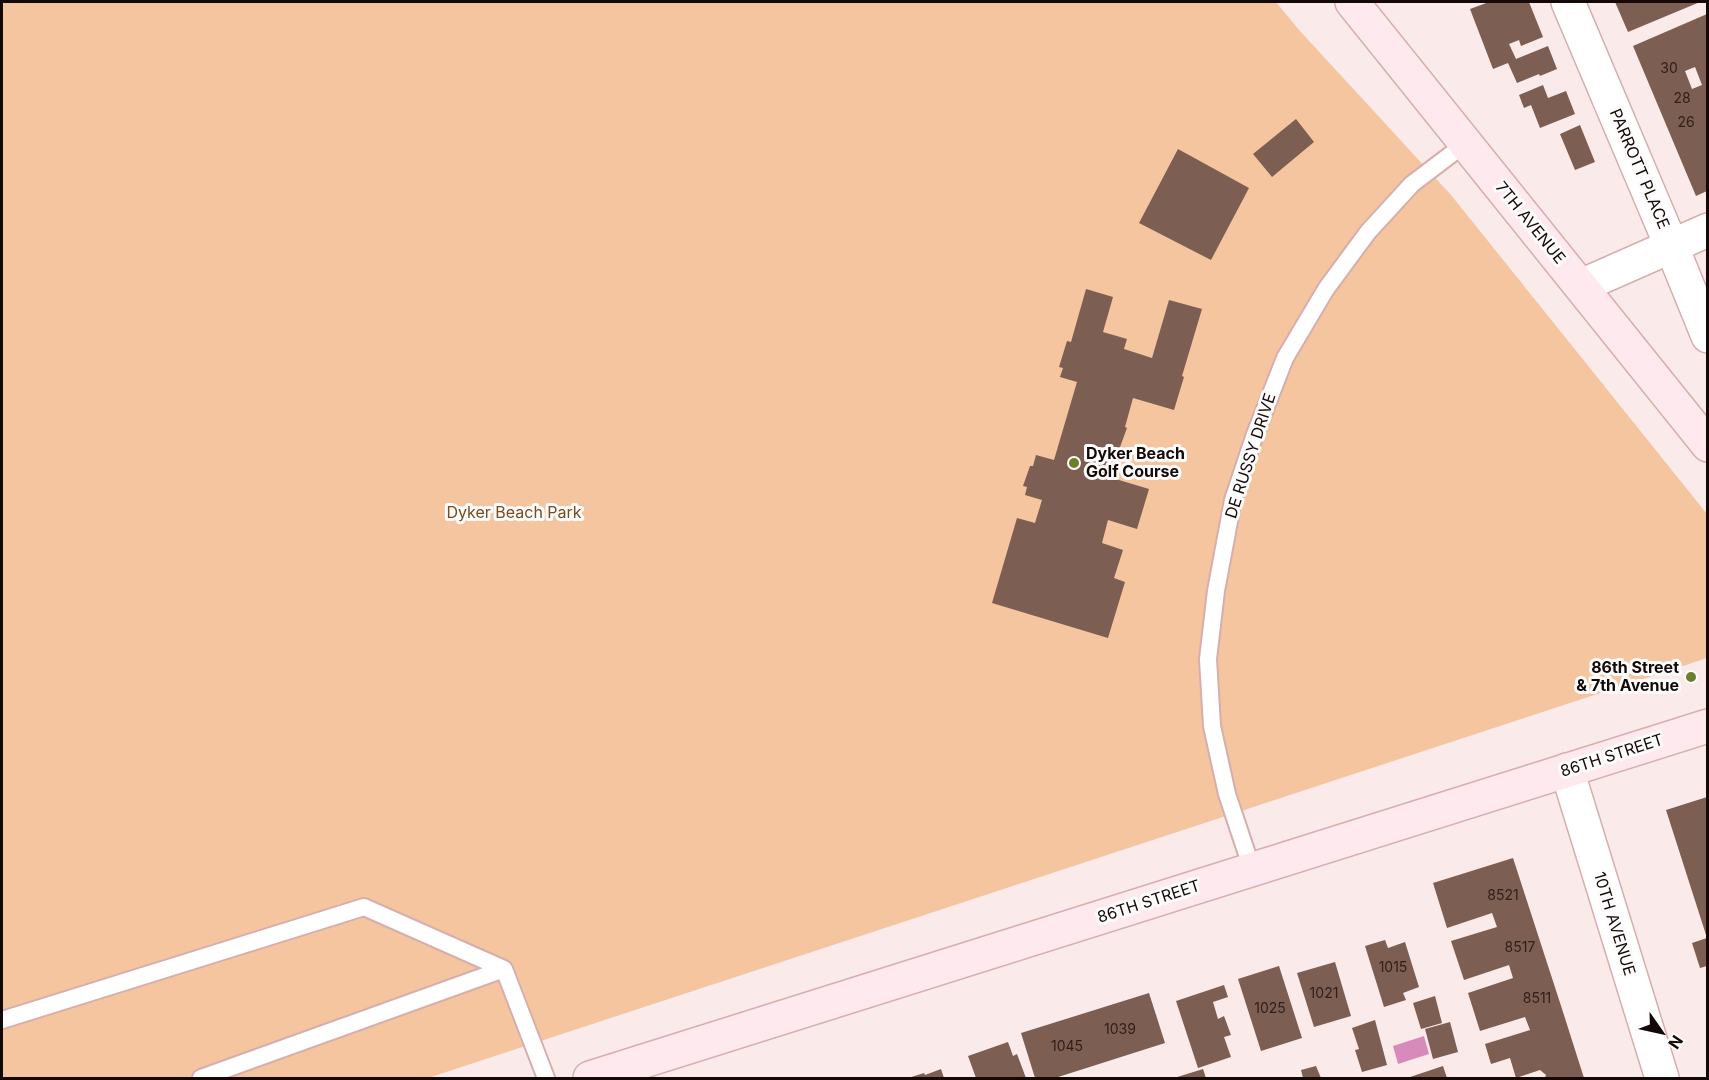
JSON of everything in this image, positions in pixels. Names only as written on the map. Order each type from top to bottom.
[{"type":"main road","name":"7TH AVENUE","points":[[1352,2],[1707,445]]},
{"type":"main road","name":"86TH STREET","points":[[590,1078],[1707,726]]},
{"type":"street","name":"PARROTT PLACE","points":[[1568,2],[1707,336]]},
{"type":"street","points":[[1581,286],[1707,230]]},
{"type":"street","name":"10TH AVENUE","points":[[1567,770],[1662,1078]]},
{"type":"lane","name":"DE RUSSY DRIVE","points":[[1252,869],[1227,794],[1212,726],[1208,659],[1216,591],[1233,500],[1254,437],[1285,358],[1326,289],[1368,232],[1412,184],[1466,143]]},
{"type":"lane","points":[[2,1020],[364,907],[504,969],[546,1078]]},
{"type":"lane","points":[[201,1078],[504,969]]},
{"type":"green space","name":"Dyker Beach Park","points":[[2,2],[1276,2],[1451,195],[1707,514],[1707,658],[428,1078],[2,1078]]},
{"type":"shaded area","points":[[1424,1036],[1429,1054],[1398,1064],[1393,1046]]},
{"type":"building","points":[[1489,2],[1529,2],[1543,37],[1521,46],[1519,40],[1509,44],[1516,59],[1548,46],[1557,69],[1517,83],[1508,63],[1493,69],[1470,9]]},
{"type":"building","points":[[1615,2],[1700,2],[1628,32]]},
{"type":"building","points":[[1707,14],[1707,191],[1696,196],[1633,46]],"holes":[[[1695,67],[1702,85],[1692,89],[1685,71]]]},
{"type":"building","points":[[1543,85],[1548,98],[1566,91],[1575,114],[1540,128],[1531,105],[1524,108],[1519,95]]},
{"type":"building","points":[[1296,119],[1314,142],[1272,177],[1253,154]]},
{"type":"building","points":[[1580,125],[1595,162],[1575,170],[1560,134]]},
{"type":"building","points":[[1178,149],[1249,188],[1211,260],[1139,223]]},
{"type":"building","name":"Dyker Beach Golf Course","points":[[1086,289],[1113,297],[1103,332],[1127,339],[1124,349],[1152,358],[1169,300],[1202,309],[1174,410],[1133,398],[1125,427],[1127,428],[1109,477],[1149,489],[1137,529],[1108,520],[1102,543],[1123,550],[1114,578],[1125,582],[1108,638],[992,603],[1017,518],[1035,523],[1042,500],[1025,495],[1027,487],[1023,486],[1030,466],[1033,466],[1036,455],[1054,460],[1077,382],[1060,377],[1063,368],[1059,367],[1067,341],[1071,342]]},
{"type":"building","points":[[1707,797],[1707,938],[1666,810]]},
{"type":"building","points":[[1513,858],[1584,1078],[1545,1078],[1546,1075],[1540,1070],[1516,1078],[1510,1058],[1491,1064],[1485,1044],[1530,1030],[1525,1017],[1480,1031],[1468,993],[1513,978],[1509,965],[1464,980],[1451,941],[1497,927],[1492,913],[1447,928],[1433,883]]},
{"type":"building","points":[[1707,938],[1707,966],[1700,968],[1692,943]]},
{"type":"building","points":[[1385,940],[1388,948],[1405,942],[1419,987],[1403,993],[1406,1000],[1384,1007],[1365,946]]},
{"type":"building","points":[[1335,962],[1351,1016],[1314,1027],[1297,973]]},
{"type":"building","points":[[1279,966],[1302,1038],[1261,1051],[1238,979]]},
{"type":"building","points":[[1224,985],[1228,997],[1213,1002],[1218,1019],[1224,1016],[1231,1035],[1224,1037],[1231,1057],[1198,1068],[1176,1001]]},
{"type":"building","points":[[1149,993],[1165,1043],[1055,1078],[1035,1078],[1021,1033]]},
{"type":"building","points":[[1435,996],[1442,1023],[1421,1029],[1413,1003]]},
{"type":"building","points":[[1375,1020],[1387,1065],[1362,1072],[1355,1050],[1359,1049],[1352,1028]]},
{"type":"building","points":[[1450,1022],[1458,1052],[1433,1059],[1425,1029]]},
{"type":"building","points":[[1008,1042],[1013,1056],[1017,1054],[1026,1078],[976,1078],[968,1056]]},
{"type":"building","points":[[1316,1066],[1321,1078],[1303,1078],[1301,1070]]},
{"type":"building","points":[[1443,1066],[1447,1078],[1407,1078]]},
{"type":"building","points":[[941,1069],[944,1078],[908,1078],[924,1073],[925,1075]]},
{"type":"building","points":[[1203,1069],[1206,1078],[1174,1078]]},
{"type":"place","name":"Dyker Beach Golf Course","points":[[1074,463]]},
{"type":"place","name":"86th Street & 7th Avenue","points":[[1691,677]]}]
